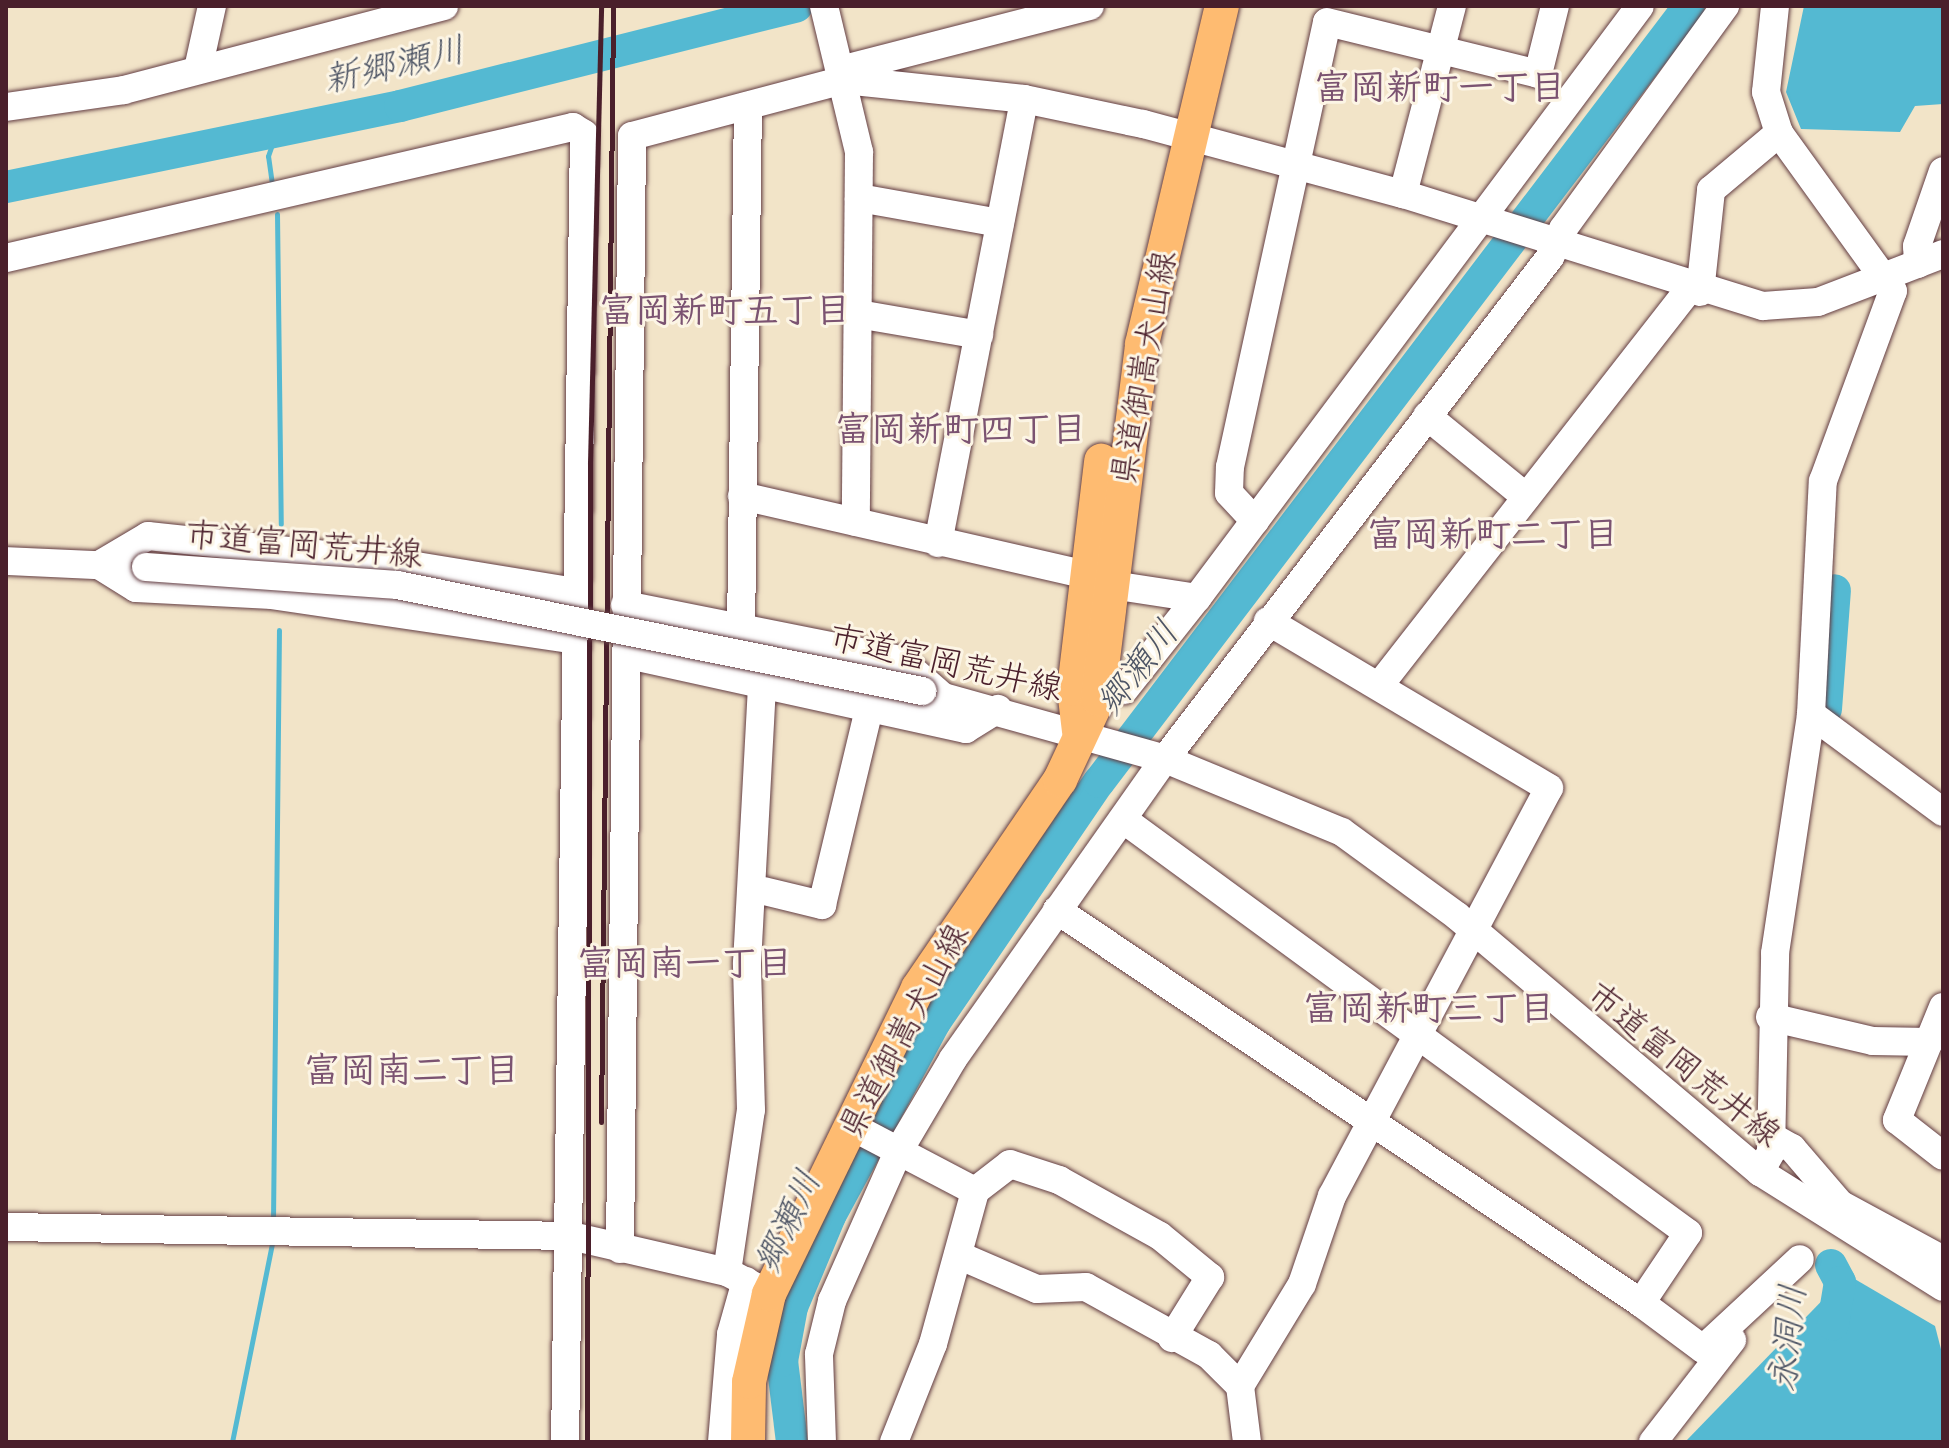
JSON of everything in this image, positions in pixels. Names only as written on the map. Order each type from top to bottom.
[{"type":"main road","name":"県道御嵩犬山線","points":[[748,1442],[747,1282],[851,1126],[918,988],[1092,735],[1098,699],[1100,580],[1199,6]]},
{"type":"main road","name":"県道御嵩犬山線","points":[[1178,134],[1222,6]]},
{"type":"street","points":[[198,69],[212,6]]},
{"type":"street","points":[[6,107],[124,90],[444,6]]},
{"type":"street","points":[[824,6],[859,152],[856,522]]},
{"type":"street","points":[[998,709],[966,729],[762,686],[622,651],[632,136],[748,106],[842,75],[1090,6]]},
{"type":"street","points":[[1403,194],[1452,6]]},
{"type":"street","points":[[1255,521],[1229,493],[1230,467],[1290,163],[1327,22],[1538,74],[1555,6]]},
{"type":"street","points":[[1124,690],[1484,219],[1640,6]]},
{"type":"street","points":[[822,1442],[819,1354],[832,1301],[898,1152],[1011,968],[1124,820],[1165,759],[1268,621],[1557,244],[1725,6]]},
{"type":"street","points":[[1760,1172],[1772,1137],[1770,1017],[1789,822],[1811,714],[1823,481],[1890,308],[1887,276],[1779,133],[1766,92],[1775,6]]},
{"type":"street","points":[[842,75],[1024,99],[1178,134],[1403,194],[1695,290],[1763,306],[1818,302],[1931,259],[1917,246],[1943,171]]},
{"type":"street","points":[[938,543],[1024,99]]},
{"type":"street","points":[[741,631],[748,106]]},
{"type":"street","points":[[6,258],[573,127],[584,134],[576,592],[571,1236],[565,1442]]},
{"type":"street","points":[[1379,686],[1526,497],[1695,290],[1711,190],[1779,133]]},
{"type":"street","points":[[859,198],[1000,223]]},
{"type":"street","points":[[858,314],[979,335]]},
{"type":"street","points":[[1427,416],[1526,497]]},
{"type":"street","points":[[742,496],[1100,580],[1197,598]]},
{"type":"street","points":[[576,592],[392,562],[148,536],[99,565],[136,588],[272,595],[576,640]]},
{"type":"street","name":"市道富岡荒井線","points":[[6,561],[146,567],[397,585],[932,694],[1092,735],[1165,759],[1342,832],[1469,932],[1760,1172],[1827,1221],[1943,1287]]},
{"type":"street","points":[[625,605],[741,631],[901,660],[932,694]]},
{"type":"street","points":[[1240,1386],[1302,1284],[1332,1196],[1469,932],[1549,788],[1268,621]]},
{"type":"street","points":[[620,1249],[629,655]]},
{"type":"street","points":[[722,1442],[731,1334],[747,1282],[751,1110],[747,963],[762,686]]},
{"type":"street","points":[[764,891],[822,905],[869,709]]},
{"type":"street","points":[[1811,714],[1943,812]]},
{"type":"street","points":[[1124,820],[1417,1030],[1688,1233],[1641,1303]]},
{"type":"street","points":[[1057,910],[1372,1118],[1703,1349],[1800,1259]]},
{"type":"street","points":[[1943,1007],[1897,1120],[1943,1156]]},
{"type":"street","points":[[1770,1017],[1873,1041],[1929,1042]]},
{"type":"street","points":[[851,1126],[975,1191]]},
{"type":"street","points":[[1772,1137],[1792,1148],[1840,1204],[1943,1260]]},
{"type":"street","points":[[894,1442],[958,1255],[975,1191],[1010,1164],[1059,1180],[1160,1236],[1210,1277],[1172,1338]]},
{"type":"street","points":[[1653,1442],[1827,1221]]},
{"type":"street","points":[[6,1227],[571,1236],[747,1282]]},
{"type":"street","points":[[958,1255],[1037,1289],[1086,1287],[1172,1338],[1209,1355],[1240,1386],[1247,1442]]},
{"type":"water","points":[[1804,6],[1943,6],[1943,104],[1915,106],[1900,132],[1801,129],[1786,92]]},
{"type":"water","points":[[1853,1278],[1935,1326],[1943,1357],[1943,1442],[1685,1442],[1840,1282]]},
{"type":"waterway","name":"新郷瀬川","points":[[6,187],[400,106],[797,6]]},
{"type":"waterway","name":"郷瀬川","points":[[792,1442],[782,1361],[792,1307],[830,1216],[935,1022],[1099,782],[1689,6]]},
{"type":"waterway","points":[[272,184],[268,156],[277,130]]},
{"type":"waterway","points":[[277,214],[281,524]]},
{"type":"waterway","name":"永洞川","points":[[1826,709],[1835,590]]},
{"type":"waterway","points":[[273,1221],[279,630]]},
{"type":"waterway","points":[[232,1442],[273,1239]]},
{"type":"waterway","name":"永洞川","points":[[1831,1265],[1840,1282],[1833,1324]]},
{"type":"railway","points":[[587,1442],[590,462],[601,6]]},
{"type":"railway","points":[[601,1122],[613,6]]},
{"type":"district","name":"富岡新町一丁目","points":[[1440,87]]},
{"type":"district","name":"富岡新町五丁目","points":[[725,310]]},
{"type":"district","name":"富岡新町四丁目","points":[[961,429]]},
{"type":"district","name":"富岡新町二丁目","points":[[1493,534]]},
{"type":"district","name":"富岡南一丁目","points":[[685,963]]},
{"type":"district","name":"富岡新町三丁目","points":[[1429,1008]]},
{"type":"district","name":"富岡南二丁目","points":[[412,1070]]}]
